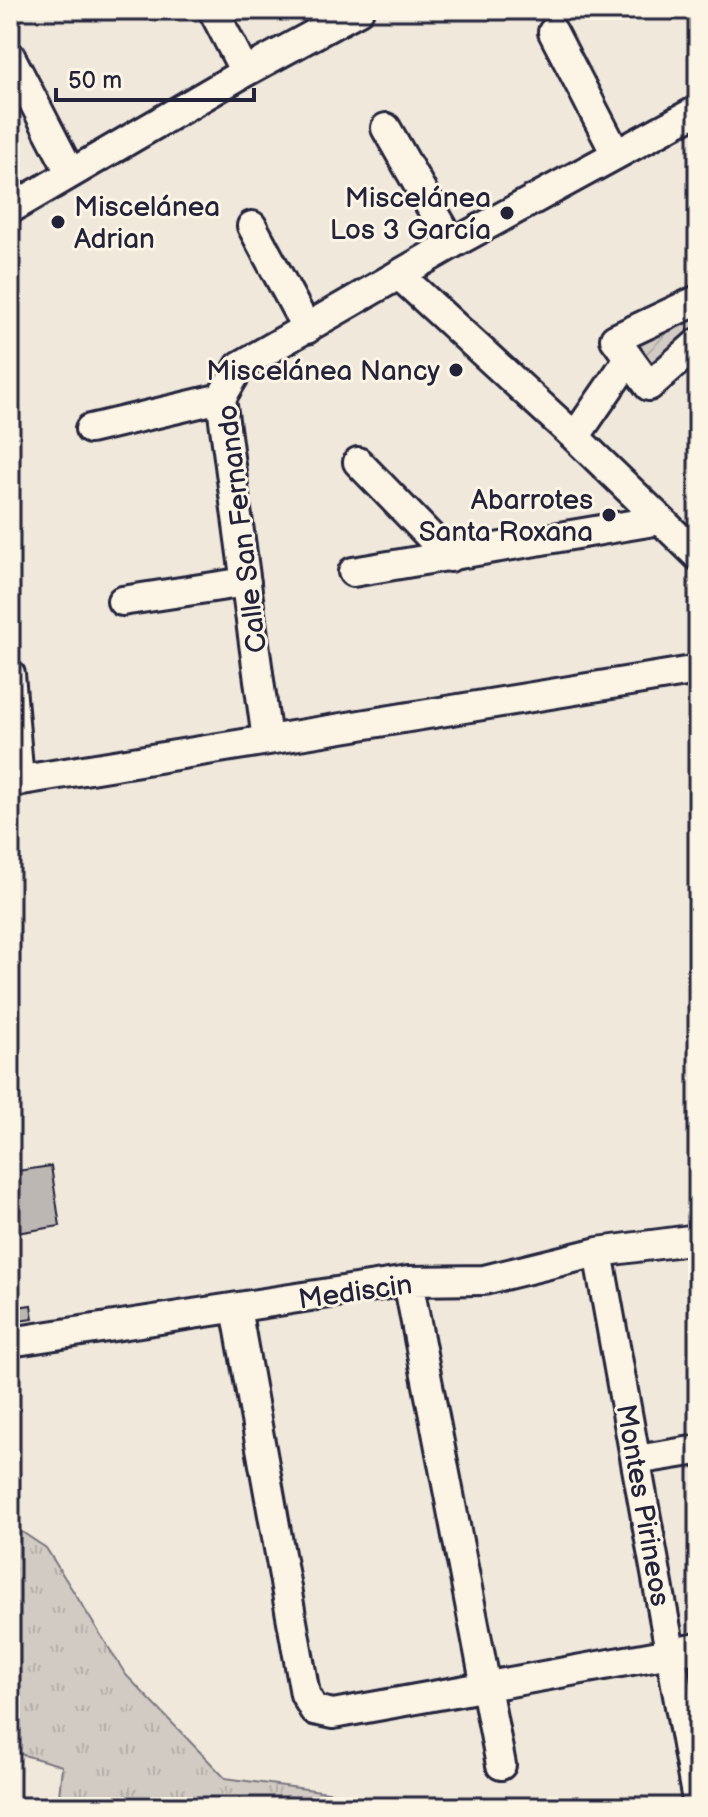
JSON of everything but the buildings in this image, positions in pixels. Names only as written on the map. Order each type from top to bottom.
[{"type":"street","points":[[213,10],[245,72]]},
{"type":"street","points":[[10,209],[245,72],[359,10]]},
{"type":"street","points":[[553,32],[616,154]]},
{"type":"street","points":[[10,56],[70,172]]},
{"type":"street","name":"Calle San Fernando","points":[[267,740],[221,398],[240,366],[452,244],[698,110]]},
{"type":"street","points":[[386,128],[452,244]]},
{"type":"street","points":[[252,226],[307,329]]},
{"type":"street","points":[[399,275],[575,437],[698,556]]},
{"type":"street","points":[[698,300],[615,339],[649,386],[698,343]]},
{"type":"street","points":[[575,437],[628,360]]},
{"type":"street","points":[[90,429],[221,398]]},
{"type":"street","points":[[358,462],[450,557]]},
{"type":"street","points":[[353,572],[660,520]]},
{"type":"street","points":[[122,601],[246,582]]},
{"type":"street","points":[[10,674],[15,781],[698,670]]},
{"type":"street","name":"Mediscin","points":[[10,1342],[408,1281],[484,1280],[598,1252],[698,1239]]},
{"type":"street","name":"Montes Pirineos","points":[[598,1252],[636,1460],[684,1650],[698,1806]]},
{"type":"street","points":[[408,1281],[501,1765]]},
{"type":"street","points":[[236,1308],[305,1694],[314,1710],[333,1714],[684,1650]]},
{"type":"street","points":[[636,1460],[698,1450]]},
{"type":"green space","points":[[698,310],[698,329],[645,371],[626,347]]},
{"type":"green space","points":[[10,1524],[46,1548],[126,1675],[225,1778],[439,1807],[58,1807],[62,1766],[10,1751]]},
{"type":"place","name":"Miscelánea Los 3 García","points":[[507,213]]},
{"type":"place","name":"Miscelánea Adrian","points":[[58,222]]},
{"type":"place","name":"Miscelánea Nancy","points":[[456,370]]},
{"type":"place","name":"Abarrotes Santa Roxana","points":[[609,515]]}]
